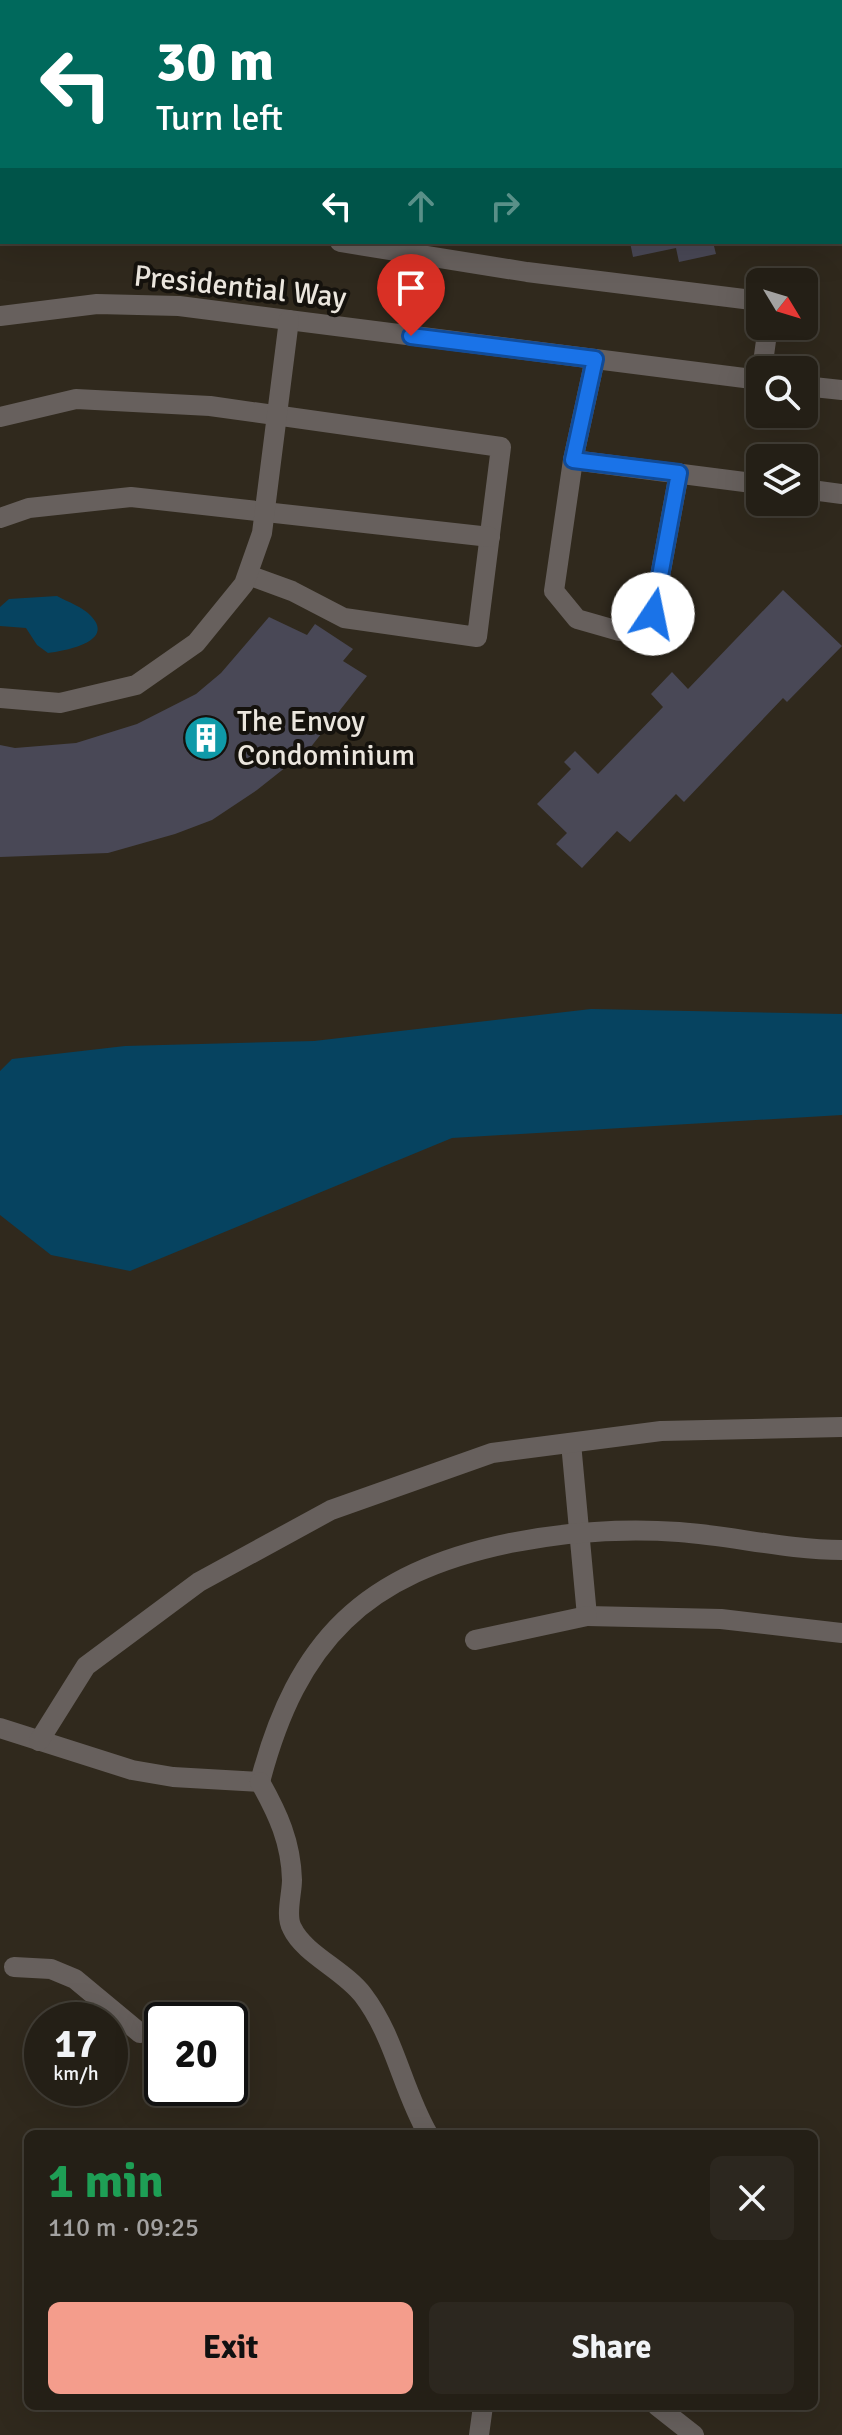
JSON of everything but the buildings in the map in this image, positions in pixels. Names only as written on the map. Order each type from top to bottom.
[{"type":"street","points":[[352,244],[527,272],[746,299]]},
{"type":"street","name":"Presidential Way","points":[[0,316],[97,304],[179,306],[746,378]]},
{"type":"street","points":[[0,698],[60,703],[136,685],[196,643],[244,584],[262,533],[289,320]]},
{"type":"street","points":[[595,359],[573,460],[554,591],[577,619],[619,631],[653,614],[679,473]]},
{"type":"street","points":[[818,387],[842,390]]},
{"type":"street","points":[[0,417],[76,399],[210,406],[501,447],[477,637],[344,618],[292,591],[248,575]]},
{"type":"street","points":[[573,460],[746,482]]},
{"type":"street","points":[[818,491],[842,494]]},
{"type":"street","points":[[0,518],[29,508],[131,497],[490,537]]},
{"type":"street","points":[[39,1741],[86,1666],[199,1582],[331,1510],[492,1453],[661,1431],[842,1427]]},
{"type":"street","points":[[571,1443],[587,1616]]},
{"type":"street","points":[[426,2130],[393,2048],[363,1996],[345,1975],[301,1943],[290,1926],[292,1882],[285,1830],[260,1782],[280,1713],[298,1680],[341,1622],[402,1577],[440,1561],[548,1536],[581,1533],[683,1532],[779,1546],[842,1550]]},
{"type":"street","points":[[475,1640],[587,1616],[721,1619],[842,1633]]},
{"type":"street","points":[[0,1728],[95,1760],[145,1772],[173,1777],[260,1782]]},
{"type":"street","points":[[14,1967],[51,1969],[75,1979],[140,2033]]},
{"type":"street","points":[[479,2435],[482,2410]]},
{"type":"street","points":[[662,2410],[694,2435]]},
{"type":"water","points":[[57,596],[91,616],[97,625],[93,639],[48,653],[37,645],[26,628],[0,626],[0,607],[9,599]]},
{"type":"water","points":[[591,1009],[842,1014],[842,1115],[452,1138],[130,1271],[51,1255],[0,1215],[0,1071],[12,1059],[125,1046],[314,1041]]},
{"type":"place","name":"The Envoy Condominium","points":[[206,738]]},
{"type":"route","points":[[411,336],[595,359],[573,460],[679,473],[653,614]]}]
